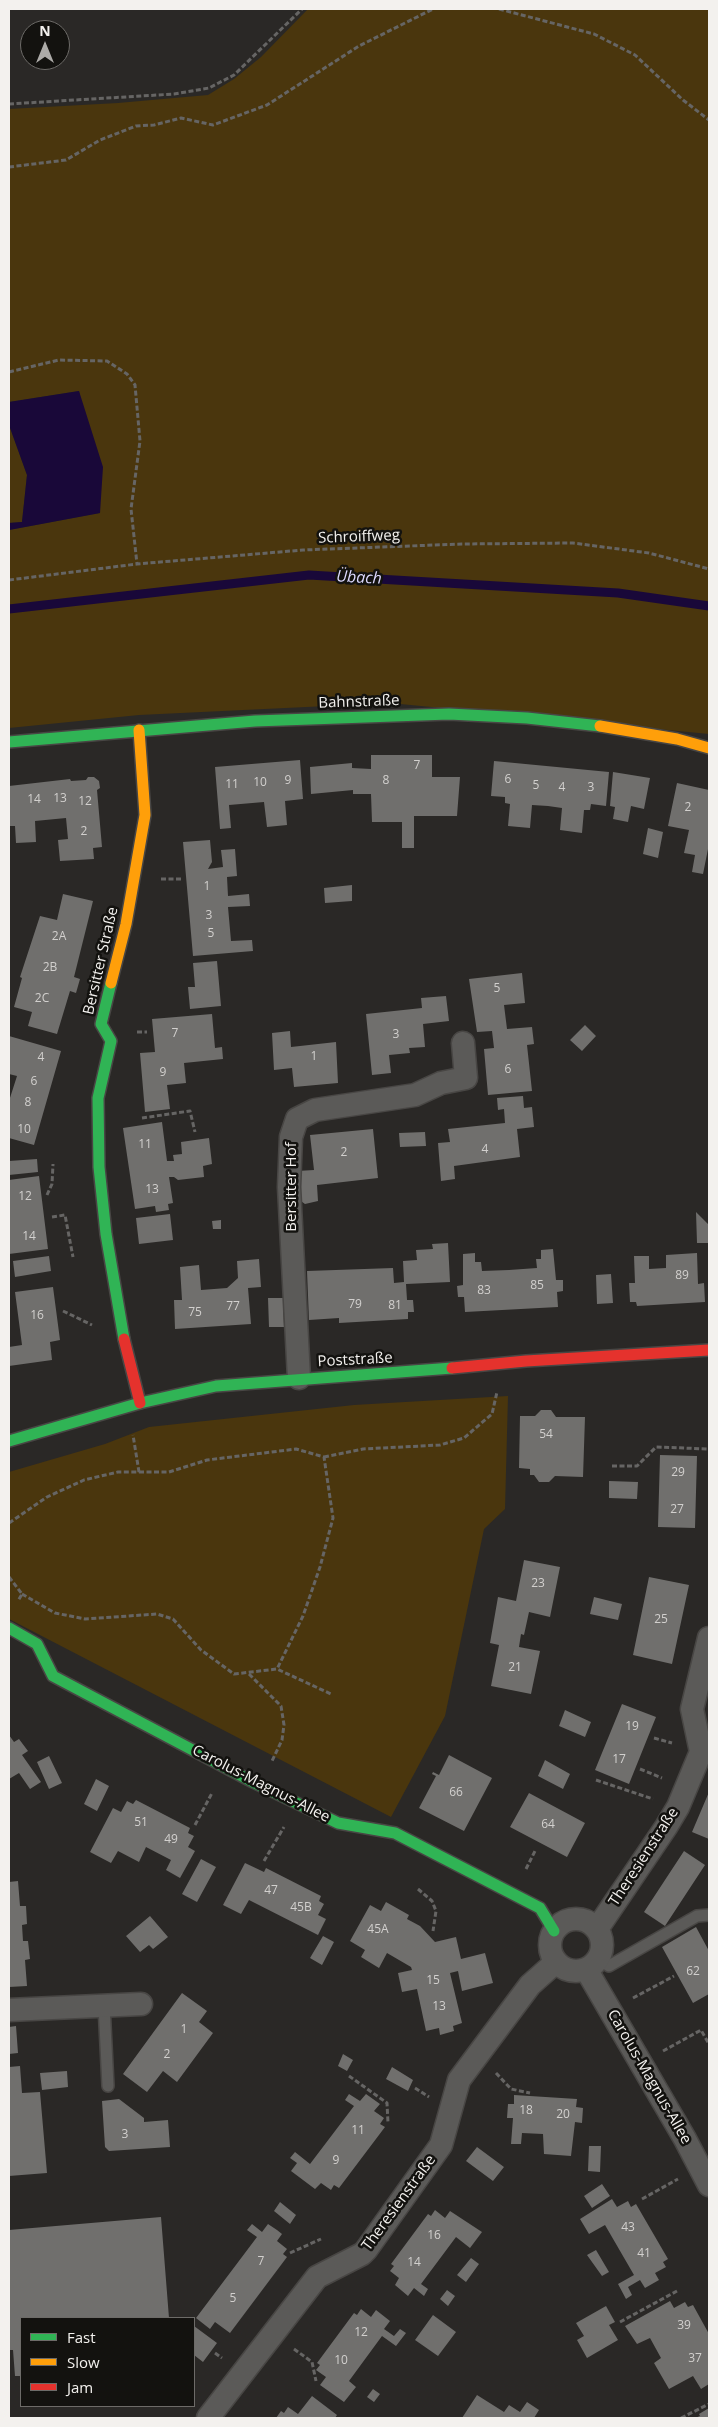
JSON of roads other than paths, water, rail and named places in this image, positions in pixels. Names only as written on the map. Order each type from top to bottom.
[{"type":"street","name":"Bahnstraße","points":[[9,742],[255,721],[449,714],[527,718],[590,724],[677,739],[709,748]]},
{"type":"street","name":"Bersitter Straße","points":[[139,730],[145,814],[126,924],[101,1024],[111,1041],[98,1106],[99,1167],[106,1234],[122,1330],[140,1403]]},
{"type":"street","name":"Bersitter Hof","points":[[299,1378],[289,1187],[291,1137],[296,1119],[315,1110],[416,1095],[441,1083],[466,1078],[463,1043]]},
{"type":"street","name":"Poststraße","points":[[9,1441],[140,1403],[216,1386],[526,1361],[709,1350]]},
{"type":"street","name":"Carolus-Magnus-Allee","points":[[9,1628],[37,1644],[53,1676],[298,1804],[338,1822],[395,1832],[540,1908],[554,1931]]},
{"type":"street","name":"Theresienstraße","points":[[597,1929],[678,1807],[700,1752],[692,1708],[709,1638]]},
{"type":"street","points":[[575,1919],[591,1923],[597,1929],[602,1944],[592,1964],[578,1971],[570,1970],[556,1962],[551,1952],[550,1941],[554,1931],[567,1920],[575,1919]]},
{"type":"street","name":"Theresienstraße","points":[[208,2418],[317,2277],[362,2254],[366,2250],[441,2145],[459,2080],[530,1985],[556,1962]]},
{"type":"street","name":"Carolus-Magnus-Allee","points":[[592,1964],[610,2011],[705,2176]]},
{"type":"street","points":[[9,2010],[141,2004]]},
{"type":"lane","points":[[592,1964],[608,1966],[697,1916],[709,1915]]},
{"type":"lane","points":[[104,2005],[108,2086]]},
{"type":"waterway","name":"Übach","points":[[9,609],[309,575],[618,593],[709,606]]}]
